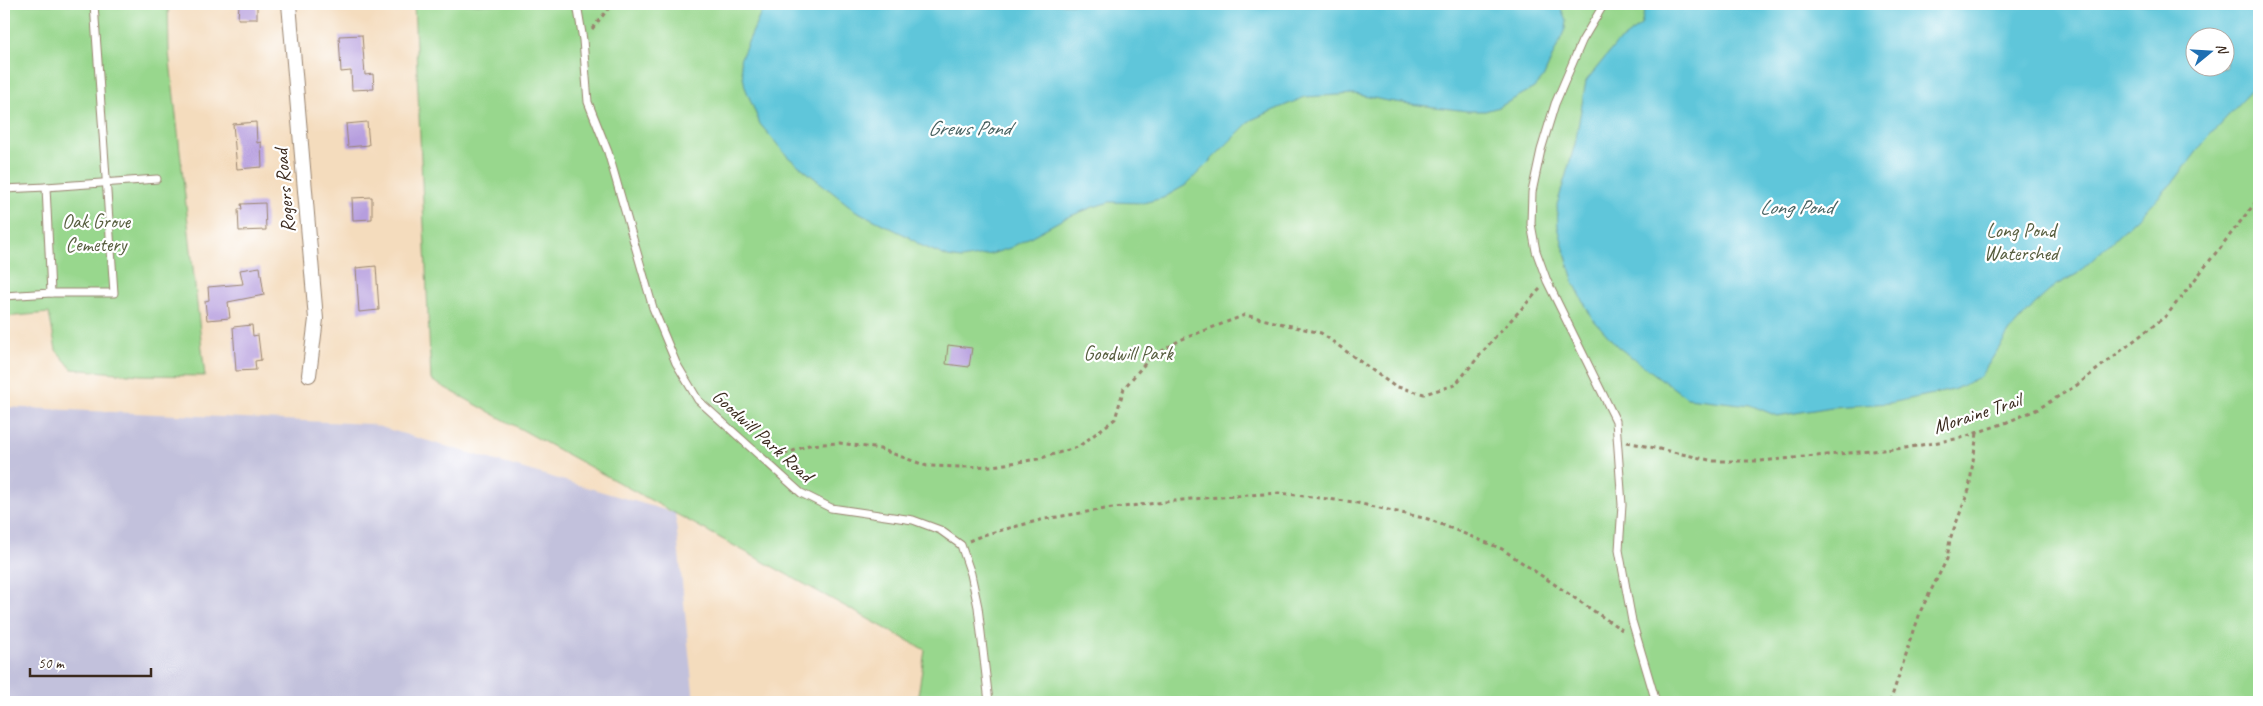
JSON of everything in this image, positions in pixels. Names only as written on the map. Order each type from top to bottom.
[{"type":"street","name":"Rogers Road","points":[[289,4],[316,319],[309,375]]},
{"type":"lane","points":[[4,296],[51,293],[114,293],[94,4]]},
{"type":"lane","name":"Goodwill Park Road","points":[[577,4],[583,40],[588,102],[608,152],[630,236],[653,308],[676,363],[698,400],[801,493],[832,508],[913,520],[940,530],[961,545]]},
{"type":"lane","points":[[1604,4],[1582,41],[1555,104],[1541,150],[1532,192],[1531,224],[1536,251],[1547,282],[1616,421],[1619,440],[1618,467],[1622,505],[1620,550],[1637,641],[1656,702]]},
{"type":"lane","points":[[4,189],[105,184],[157,179]]},
{"type":"lane","points":[[46,187],[51,293]]},
{"type":"lane","points":[[961,545],[971,574],[978,607],[989,702]]},
{"type":"path","points":[[583,40],[612,4]]},
{"type":"path","name":"Moraine Trail","points":[[1619,440],[1714,461],[1760,461],[1905,448],[1961,438],[1977,433],[2038,409],[2062,395],[2167,315],[2259,198]]},
{"type":"path","points":[[766,462],[808,445],[840,443],[880,450],[927,466],[962,467],[992,466],[1038,458],[1078,447],[1115,419],[1124,388],[1149,359],[1180,340],[1245,315],[1290,324],[1321,333],[1394,386],[1424,394],[1454,385],[1496,336],[1547,282]]},
{"type":"path","points":[[1890,702],[1921,610],[1947,558],[1950,539],[1969,490],[1977,433]]},
{"type":"path","points":[[961,545],[983,535],[1045,519],[1105,509],[1191,499],[1279,492],[1353,502],[1428,519],[1502,549],[1637,641]]},
{"type":"shaded area","points":[[4,407],[370,424],[675,513],[694,702],[4,702]]},
{"type":"green space","name":"Oak Grove Cemetery","points":[[4,4],[168,4],[169,52],[205,376],[140,375],[72,369],[56,350],[49,313],[4,317]]},
{"type":"green space","name":"Goodwill Park","points":[[414,4],[2259,4],[2259,702],[917,702],[925,650],[431,380]]},
{"type":"water","name":"Grews Pond","points":[[765,4],[1559,4],[1566,20],[1565,29],[1543,78],[1534,88],[1499,107],[1485,111],[1467,111],[1387,101],[1355,94],[1305,97],[1251,120],[1186,185],[1163,198],[1143,203],[1110,202],[1093,207],[1063,219],[1010,248],[991,254],[961,259],[948,257],[920,245],[909,237],[856,211],[788,157],[760,124],[745,87],[740,60]]},
{"type":"water","name":"Long Pond","points":[[1646,4],[2259,4],[2259,83],[2208,137],[2175,180],[2150,206],[2077,274],[2056,285],[2035,304],[2010,331],[1980,377],[1953,390],[1890,403],[1832,407],[1777,416],[1750,405],[1687,398],[1618,347],[1592,318],[1573,281],[1558,227],[1557,205],[1575,144],[1586,81],[1616,44],[1641,25]]},
{"type":"building","points":[[239,4],[257,4],[257,19],[238,19]]},
{"type":"building","points":[[362,35],[365,75],[373,74],[374,89],[352,90],[351,71],[341,72],[339,36]]},
{"type":"building","points":[[256,122],[257,143],[261,142],[262,167],[237,169],[233,124]]},
{"type":"building","points":[[367,122],[369,145],[348,147],[346,124]]},
{"type":"building","points":[[372,197],[372,219],[353,220],[352,198]]},
{"type":"building","points":[[265,203],[266,230],[239,231],[238,209],[242,209],[241,204]]},
{"type":"building","points":[[376,266],[379,310],[359,312],[356,268]]},
{"type":"building","points":[[260,267],[264,295],[228,302],[230,318],[207,320],[205,301],[209,300],[208,287],[243,284],[240,270]]},
{"type":"building","points":[[252,325],[253,336],[258,335],[261,360],[255,361],[256,370],[236,371],[233,327]]},
{"type":"building","points":[[948,345],[972,348],[969,367],[946,364]]},
{"type":"park label","name":"Long Pond Watershed","points":[[2021,242]]}]
